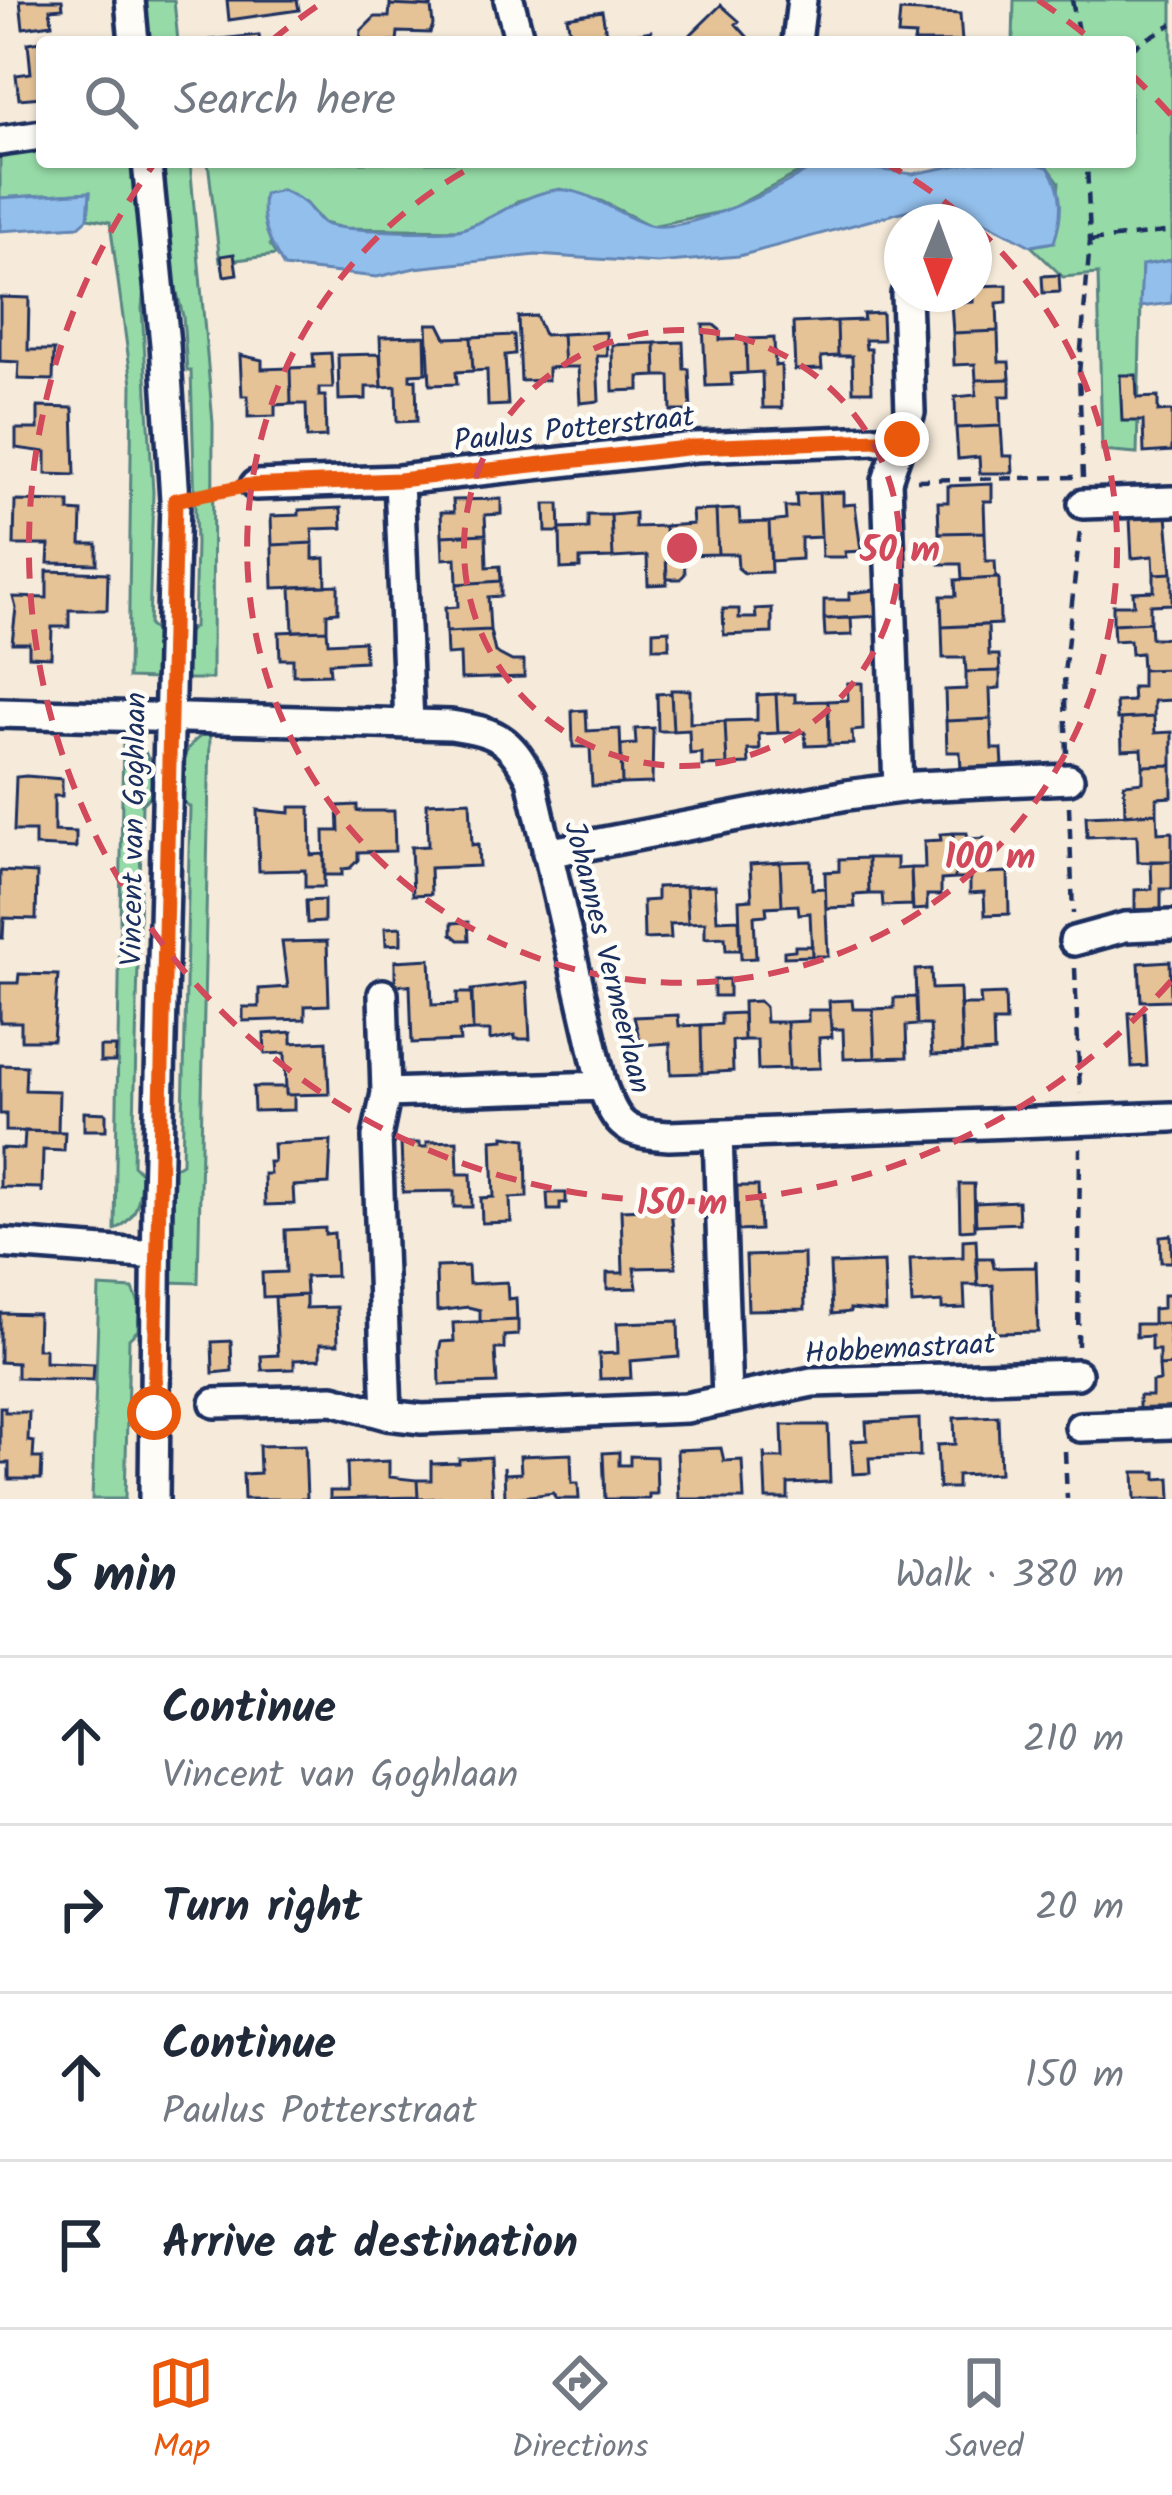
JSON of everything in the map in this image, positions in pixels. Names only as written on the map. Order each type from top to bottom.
[{"type":"street","points":[[130,0],[133,36]]},
{"type":"street","points":[[509,0],[518,36]]},
{"type":"street","points":[[797,36],[802,0]]},
{"type":"street","points":[[0,141],[36,136]]},
{"type":"street","name":"Vincent van Goghlaan","points":[[148,168],[175,500],[154,1499]]},
{"type":"street","points":[[898,788],[887,481],[910,412],[907,312]]},
{"type":"street","name":"Paulus Potterstraat","points":[[255,485],[399,480],[695,447],[902,439]]},
{"type":"street","points":[[399,480],[409,724]]},
{"type":"street","points":[[1083,491],[1172,501]]},
{"type":"street","name":"Johannes Vermeerlaan","points":[[0,713],[409,724],[492,731],[517,752],[531,779],[602,1086],[614,1117],[633,1133],[718,1135],[1172,1118]]},
{"type":"street","points":[[547,853],[898,788],[1069,779]]},
{"type":"street","points":[[1074,940],[1125,927],[1172,925]]},
{"type":"street","points":[[383,994],[386,1093],[377,1137],[387,1415]]},
{"type":"street","points":[[386,1093],[602,1086]]},
{"type":"street","points":[[718,1135],[728,1400]]},
{"type":"street","points":[[0,1243],[156,1255]]},
{"type":"street","name":"Hobbemastraat","points":[[215,1402],[333,1400],[422,1419],[686,1408],[812,1382],[1077,1374]]},
{"type":"street","points":[[1079,1427],[1172,1424]]},
{"type":"path","points":[[1072,0],[1079,36]]},
{"type":"path","points":[[1136,45],[1172,24]]},
{"type":"path","points":[[1077,1374],[1081,1121],[1064,674],[1083,491],[1079,374],[1090,241],[1087,168]]},
{"type":"path","points":[[1090,241],[1172,231]]},
{"type":"path","points":[[887,481],[1083,491]]},
{"type":"path","points":[[175,500],[255,485]]},
{"type":"path","points":[[1067,1499],[1065,1435],[1079,1427]]},
{"type":"green space","points":[[149,0],[174,0],[177,36],[146,36],[143,7]]},
{"type":"green space","points":[[1014,0],[1172,0],[1172,260],[1142,266],[1137,454],[1102,451],[1098,274],[1063,277],[1031,246],[1054,242],[1059,182],[1049,168],[1136,168],[1136,36],[1013,36]]},
{"type":"green space","points":[[36,146],[36,168],[133,168],[146,268],[142,308],[153,492],[149,626],[161,635],[156,679],[128,678],[132,384],[110,222],[88,218],[90,192],[0,198],[0,151]]},
{"type":"green space","points":[[163,168],[191,168],[213,423],[212,679],[184,679],[183,636],[194,627],[196,543],[191,371],[187,371],[183,316],[170,265]]},
{"type":"green space","points":[[209,168],[808,168],[726,211],[651,226],[601,201],[560,189],[517,201],[462,230],[343,228],[323,223],[305,203],[282,190],[270,245],[276,255],[220,262]]},
{"type":"green space","points":[[123,734],[145,751],[151,795],[142,804],[133,1165],[141,1173],[140,1191],[134,1213],[115,1230]]},
{"type":"green space","points":[[202,735],[210,735],[198,1283],[168,1282],[169,1171],[182,1163],[190,807],[179,798],[179,779],[185,755]]},
{"type":"green space","points":[[99,1287],[133,1289],[139,1304],[138,1330],[129,1339],[125,1499],[92,1499]]},
{"type":"water","points":[[809,168],[913,174],[943,168],[1048,168],[1060,203],[1054,242],[1031,246],[992,226],[992,204],[884,204],[884,217],[739,256],[657,263],[536,255],[415,268],[377,277],[284,267],[263,214],[264,194],[282,190],[306,204],[322,222],[393,231],[462,229],[555,190],[591,197],[649,225],[687,222],[737,206]]},
{"type":"water","points":[[90,192],[88,218],[79,226],[0,231],[0,198]]},
{"type":"water","points":[[1172,260],[1172,303],[1140,307],[1142,265]]},
{"type":"building","points":[[20,0],[62,0],[63,8],[50,9],[52,24],[23,28]]},
{"type":"building","points":[[227,0],[297,0],[299,10],[229,20]]},
{"type":"building","points":[[390,0],[433,0],[431,7],[390,5]]},
{"type":"building","points":[[390,5],[431,7],[433,25],[430,33],[361,36],[375,17],[389,17]]},
{"type":"building","points":[[721,5],[739,21],[736,24],[747,36],[689,36]]},
{"type":"building","points":[[602,11],[606,36],[571,36],[567,17]]},
{"type":"building","points":[[900,11],[960,14],[962,36],[898,35]]},
{"type":"building","points":[[36,42],[36,98],[19,99],[16,75],[31,73],[28,43]]},
{"type":"building","points":[[234,254],[237,274],[224,276],[221,256]]},
{"type":"building","points":[[1059,275],[1060,292],[1043,293],[1042,276]]},
{"type":"building","points":[[992,285],[1007,285],[1007,302],[997,303],[998,331],[953,333],[952,312],[992,312]]},
{"type":"building","points":[[0,297],[29,298],[28,350],[54,350],[53,380],[18,379],[19,362],[0,361]]},
{"type":"building","points":[[882,313],[883,340],[865,340],[866,349],[871,349],[872,391],[853,391],[852,356],[838,356],[837,321],[864,320],[863,314]]},
{"type":"building","points":[[536,316],[544,335],[562,334],[564,367],[548,368],[548,380],[521,381],[518,317]]},
{"type":"building","points":[[837,321],[838,356],[821,357],[822,369],[795,370],[793,323]]},
{"type":"building","points":[[427,324],[439,324],[446,338],[471,337],[473,371],[456,372],[457,384],[430,385]]},
{"type":"building","points":[[703,325],[720,330],[720,340],[746,339],[747,373],[731,374],[732,385],[706,386]]},
{"type":"building","points":[[998,331],[999,362],[1009,362],[1010,379],[976,380],[975,364],[954,365],[953,333]]},
{"type":"building","points":[[606,332],[607,356],[597,356],[599,401],[580,403],[578,367],[564,367],[562,334]]},
{"type":"building","points":[[514,335],[515,354],[505,355],[508,405],[488,406],[487,370],[473,371],[471,337]]},
{"type":"building","points":[[425,336],[426,373],[410,374],[410,380],[416,379],[417,421],[397,422],[396,386],[382,387],[380,337]]},
{"type":"building","points":[[774,338],[775,366],[781,365],[782,408],[763,408],[762,372],[747,373],[746,339]]},
{"type":"building","points":[[683,342],[691,411],[671,411],[670,376],[656,376],[655,343]]},
{"type":"building","points":[[655,343],[656,376],[639,377],[639,390],[613,391],[612,345]]},
{"type":"building","points":[[331,353],[333,388],[319,388],[319,396],[325,396],[326,437],[307,438],[306,404],[291,404],[290,368],[314,367],[313,354]]},
{"type":"building","points":[[380,354],[382,387],[366,387],[366,399],[339,400],[338,355]]},
{"type":"building","points":[[240,355],[262,360],[262,369],[290,368],[291,404],[275,405],[275,416],[248,417]]},
{"type":"building","points":[[1120,375],[1136,375],[1137,398],[1158,397],[1158,412],[1172,411],[1172,451],[1144,453],[1143,421],[1122,421]]},
{"type":"building","points":[[1010,379],[1010,396],[1000,396],[1001,426],[956,428],[955,397],[976,395],[976,380]]},
{"type":"building","points":[[38,407],[73,408],[75,475],[46,474],[46,452],[16,448],[16,429],[38,429]]},
{"type":"building","points":[[1001,426],[1003,456],[1012,456],[1013,473],[980,473],[979,457],[958,459],[956,428]]},
{"type":"building","points":[[992,484],[992,501],[984,501],[985,532],[939,533],[938,502],[948,502],[948,486]]},
{"type":"building","points":[[843,492],[843,505],[855,504],[861,551],[845,552],[846,557],[822,557],[819,493]]},
{"type":"building","points":[[819,493],[821,537],[801,538],[801,559],[771,561],[769,522],[786,520],[785,507],[797,507],[796,494]]},
{"type":"building","points":[[501,499],[501,514],[485,515],[486,534],[442,536],[441,512],[454,512],[453,500]]},
{"type":"building","points":[[15,501],[69,502],[69,511],[82,512],[81,544],[97,544],[97,564],[48,563],[49,545],[14,545]]},
{"type":"building","points":[[545,504],[559,504],[560,532],[546,532]]},
{"type":"building","points":[[341,508],[342,528],[312,529],[313,543],[272,545],[271,516]]},
{"type":"building","points":[[739,509],[740,523],[769,522],[771,572],[744,573],[738,568],[737,554],[718,554],[716,510]]},
{"type":"building","points":[[716,510],[718,554],[684,555],[685,574],[667,579],[665,526],[693,524],[692,511]]},
{"type":"building","points":[[635,513],[635,527],[665,526],[667,584],[648,585],[647,556],[613,558],[611,515]]},
{"type":"building","points":[[588,515],[611,515],[613,558],[580,559],[580,568],[561,569],[560,529],[588,528]]},
{"type":"building","points":[[1167,516],[1172,573],[1154,574],[1153,556],[1132,558],[1130,518]]},
{"type":"building","points":[[985,532],[986,561],[995,561],[996,578],[962,580],[961,564],[940,564],[939,533]]},
{"type":"building","points":[[486,534],[487,567],[500,566],[501,581],[457,584],[456,558],[443,559],[442,536]]},
{"type":"building","points":[[313,543],[313,559],[325,558],[326,586],[273,588],[272,545]]},
{"type":"building","points":[[47,571],[108,573],[107,610],[69,610],[69,627],[52,627],[51,657],[29,656],[29,643],[12,643],[13,597],[47,598]]},
{"type":"building","points":[[1172,573],[1172,604],[1150,605],[1150,622],[1113,624],[1113,605],[1134,605],[1133,592],[1154,591],[1154,574]]},
{"type":"building","points":[[999,578],[1000,624],[942,627],[941,596],[956,596],[955,580]]},
{"type":"building","points":[[501,581],[501,596],[488,597],[490,630],[446,632],[445,608],[458,607],[457,584]]},
{"type":"building","points":[[338,585],[338,612],[327,613],[327,630],[293,631],[291,587]]},
{"type":"building","points":[[876,590],[877,616],[824,619],[824,600],[849,600],[849,593]]},
{"type":"building","points":[[772,608],[772,633],[724,635],[723,609],[739,609],[739,618],[756,618],[755,609]]},
{"type":"building","points":[[851,618],[852,635],[825,636],[824,619]]},
{"type":"building","points":[[1150,622],[1151,638],[1172,638],[1172,669],[1142,670],[1141,653],[1131,654],[1130,640],[1114,641],[1113,624]]},
{"type":"building","points":[[988,625],[989,655],[999,655],[1000,671],[966,672],[965,658],[943,658],[942,627]]},
{"type":"building","points":[[327,630],[328,643],[364,641],[365,661],[329,663],[330,674],[293,675],[293,659],[280,659],[279,632]]},
{"type":"building","points":[[490,630],[495,652],[524,661],[524,677],[461,679],[460,654],[447,655],[446,632]]},
{"type":"building","points":[[669,630],[669,648],[653,648],[653,631]]},
{"type":"building","points":[[1172,669],[1172,700],[1154,701],[1154,717],[1117,719],[1116,702],[1133,701],[1132,687],[1142,687],[1142,670]]},
{"type":"building","points":[[1000,671],[1000,688],[990,689],[991,719],[946,721],[945,690],[966,689],[966,672]]},
{"type":"building","points":[[847,683],[862,683],[863,730],[852,731],[853,744],[829,745],[828,701],[848,700]]},
{"type":"building","points":[[671,690],[690,690],[690,723],[725,721],[727,765],[702,766],[702,753],[690,754],[689,730],[673,731]]},
{"type":"building","points":[[671,693],[673,731],[658,731],[657,694]]},
{"type":"building","points":[[776,694],[778,733],[759,734],[760,750],[748,750],[749,764],[727,765],[725,721],[757,720],[757,695]]},
{"type":"building","points":[[776,694],[795,694],[795,702],[828,701],[829,745],[806,746],[805,732],[778,733]]},
{"type":"building","points":[[586,710],[587,731],[620,729],[622,784],[592,786],[590,747],[573,747],[572,711]]},
{"type":"building","points":[[1154,717],[1155,733],[1172,732],[1172,765],[1143,766],[1142,749],[1122,750],[1121,719]]},
{"type":"building","points":[[991,719],[992,749],[1002,749],[1003,766],[961,768],[960,752],[947,752],[946,721]]},
{"type":"building","points":[[653,728],[652,783],[622,784],[621,745],[636,744],[635,729]]},
{"type":"building","points":[[1172,765],[1172,797],[1157,798],[1157,813],[1125,815],[1124,784],[1143,782],[1143,766]]},
{"type":"building","points":[[16,777],[62,779],[62,796],[54,796],[54,831],[76,832],[76,848],[35,846],[35,831],[14,831]]},
{"type":"building","points":[[470,801],[472,845],[478,844],[479,866],[430,868],[431,894],[413,895],[411,847],[428,846],[427,803]]},
{"type":"building","points":[[357,805],[357,811],[394,811],[395,851],[358,852],[358,860],[342,869],[342,875],[325,875],[324,831],[339,831],[338,806]]},
{"type":"building","points":[[290,807],[310,807],[311,855],[324,854],[324,887],[305,887],[305,870],[259,871],[257,810],[290,813]]},
{"type":"building","points":[[1157,813],[1158,833],[1172,832],[1172,861],[1138,862],[1137,835],[1087,837],[1086,816]]},
{"type":"building","points":[[953,833],[984,838],[986,873],[1008,872],[1009,914],[985,915],[984,892],[970,893],[970,879],[955,879]]},
{"type":"building","points":[[953,833],[955,879],[941,880],[941,895],[927,895],[927,909],[913,910],[911,868],[925,868],[924,841]]},
{"type":"building","points":[[868,858],[869,894],[854,895],[855,907],[826,908],[825,872],[839,871],[839,859]]},
{"type":"building","points":[[868,858],[897,858],[897,869],[911,868],[912,905],[883,906],[882,894],[869,894]]},
{"type":"building","points":[[811,861],[812,889],[825,888],[828,956],[812,956],[810,913],[799,914],[798,905],[782,906],[780,862]]},
{"type":"building","points":[[1151,861],[1172,861],[1172,889],[1161,889],[1161,909],[1135,910],[1135,890],[1152,889]]},
{"type":"building","points":[[780,862],[782,906],[766,907],[767,915],[754,916],[756,958],[741,959],[739,900],[752,899],[750,864]]},
{"type":"building","points":[[0,871],[37,873],[36,919],[4,918],[3,938],[0,938]]},
{"type":"building","points":[[715,885],[717,920],[739,919],[740,950],[726,950],[725,937],[705,938],[705,922],[688,923],[686,886]]},
{"type":"building","points":[[686,886],[688,923],[670,924],[671,938],[644,939],[643,901],[657,900],[657,887]]},
{"type":"building","points":[[324,900],[324,922],[307,923],[306,901]]},
{"type":"building","points":[[468,922],[469,940],[459,940],[452,934],[452,923]]},
{"type":"building","points":[[401,927],[401,944],[386,945],[385,928]]},
{"type":"building","points":[[327,941],[329,1005],[305,1006],[305,1019],[243,1021],[243,1007],[259,1007],[259,989],[288,987],[282,942]]},
{"type":"building","points":[[795,946],[812,946],[812,956],[784,957],[784,951],[795,950]]},
{"type":"building","points":[[430,959],[432,1005],[457,1004],[457,993],[472,993],[473,1031],[459,1032],[460,1041],[412,1043],[410,985],[395,985],[395,961]]},
{"type":"building","points":[[1170,961],[1171,1000],[1141,1001],[1139,963]]},
{"type":"building","points":[[931,969],[932,989],[960,988],[962,1054],[932,1055],[930,1025],[917,1025],[915,970]]},
{"type":"building","points":[[19,974],[58,975],[53,1040],[21,1040],[21,1022],[0,1022],[0,983],[18,983]]},
{"type":"building","points":[[729,979],[729,996],[714,996],[714,980]]},
{"type":"building","points":[[527,983],[530,1039],[515,1039],[515,1035],[490,1040],[490,1031],[473,1031],[471,990]]},
{"type":"building","points":[[1005,994],[1006,1022],[993,1022],[994,1052],[962,1054],[960,1005],[981,1005],[980,995]]},
{"type":"building","points":[[916,997],[917,1025],[906,1026],[907,1057],[875,1058],[873,1009],[894,1008],[894,998]]},
{"type":"building","points":[[852,1000],[853,1009],[873,1009],[875,1058],[844,1059],[843,1029],[831,1029],[829,1001]]},
{"type":"building","points":[[759,1001],[765,1007],[766,1022],[787,1022],[789,1069],[758,1070],[757,1040],[744,1040],[743,1002]]},
{"type":"building","points":[[808,1010],[830,1010],[832,1037],[819,1038],[820,1068],[789,1069],[787,1022],[808,1021]]},
{"type":"building","points":[[1144,1012],[1147,1066],[1132,1067],[1129,1013]]},
{"type":"building","points":[[743,1013],[744,1040],[732,1041],[733,1071],[702,1073],[701,1025],[721,1024],[721,1014]]},
{"type":"building","points":[[678,1015],[679,1026],[701,1025],[702,1073],[671,1074],[670,1043],[641,1045],[634,1017]]},
{"type":"building","points":[[292,1032],[292,1043],[327,1041],[329,1094],[286,1095],[285,1053],[265,1054],[264,1034]]},
{"type":"building","points":[[100,1047],[116,1047],[115,1062],[100,1062]]},
{"type":"building","points":[[0,1065],[26,1066],[25,1090],[59,1091],[58,1132],[6,1131],[6,1114],[0,1114]]},
{"type":"building","points":[[253,1087],[286,1087],[286,1095],[294,1095],[294,1110],[254,1111]]},
{"type":"building","points":[[84,1112],[106,1113],[106,1130],[84,1130]]},
{"type":"building","points":[[25,1131],[65,1132],[64,1151],[43,1150],[42,1193],[42,1188],[0,1187],[0,1148],[24,1149]]},
{"type":"building","points":[[504,1136],[526,1139],[527,1197],[510,1198],[511,1222],[482,1223],[481,1198],[494,1197],[492,1140]]},
{"type":"building","points":[[331,1141],[329,1184],[293,1186],[294,1204],[265,1205],[264,1174],[270,1174],[269,1162],[274,1162],[273,1144]]},
{"type":"building","points":[[457,1141],[458,1174],[471,1174],[472,1207],[454,1207],[454,1191],[403,1192],[401,1143],[427,1147],[427,1142]]},
{"type":"building","points":[[959,1184],[974,1184],[975,1229],[960,1230]]},
{"type":"building","points":[[737,1186],[758,1186],[760,1230],[738,1231]]},
{"type":"building","points":[[547,1193],[566,1193],[566,1203],[560,1203],[560,1210],[548,1210]]},
{"type":"building","points":[[1018,1201],[1019,1223],[976,1225],[975,1203]]},
{"type":"building","points":[[671,1208],[676,1267],[634,1268],[637,1288],[607,1289],[607,1273],[623,1273],[621,1210]]},
{"type":"building","points":[[325,1228],[325,1234],[334,1233],[336,1276],[305,1277],[306,1295],[263,1297],[262,1273],[286,1272],[285,1230]]},
{"type":"building","points":[[1171,1235],[1172,1262],[1161,1262],[1160,1236]]},
{"type":"building","points":[[976,1239],[978,1285],[964,1285],[965,1308],[942,1309],[942,1302],[912,1304],[910,1259],[963,1257],[963,1240]]},
{"type":"building","points":[[804,1254],[805,1309],[748,1310],[746,1256]]},
{"type":"building","points":[[976,1258],[992,1258],[994,1268],[1035,1267],[1036,1260],[1038,1332],[995,1333],[993,1285],[978,1286]]},
{"type":"building","points":[[884,1262],[886,1312],[850,1309],[832,1314],[830,1264]]},
{"type":"building","points":[[468,1266],[469,1284],[507,1282],[508,1299],[516,1298],[517,1320],[480,1322],[480,1310],[468,1307],[437,1311],[436,1267]]},
{"type":"building","points":[[306,1295],[306,1308],[337,1307],[338,1344],[320,1344],[320,1359],[294,1360],[294,1369],[262,1370],[261,1356],[278,1355],[275,1297]]},
{"type":"building","points":[[1163,1295],[1172,1295],[1172,1323],[1153,1324],[1153,1309],[1163,1308]]},
{"type":"building","points":[[0,1313],[38,1314],[37,1349],[45,1349],[45,1362],[94,1364],[93,1380],[17,1378],[17,1363],[0,1362]]},
{"type":"building","points":[[518,1320],[518,1335],[504,1336],[504,1349],[495,1349],[497,1383],[440,1385],[439,1351],[441,1342],[454,1341],[453,1323]]},
{"type":"building","points":[[678,1321],[679,1357],[630,1361],[631,1378],[600,1379],[599,1354],[618,1353],[617,1323]]},
{"type":"building","points":[[1168,1323],[1172,1365],[1159,1366],[1159,1350],[1151,1350],[1151,1336],[1136,1337],[1136,1324]]},
{"type":"building","points":[[231,1341],[232,1371],[213,1373],[212,1342]]},
{"type":"building","points":[[1172,1365],[1172,1409],[1139,1410],[1139,1396],[1152,1396],[1152,1382],[1160,1381],[1159,1366]]},
{"type":"building","points":[[0,1407],[5,1412],[29,1412],[28,1441],[34,1442],[33,1458],[42,1458],[41,1479],[9,1479],[9,1463],[0,1463]]},
{"type":"building","points":[[998,1416],[1000,1473],[957,1475],[957,1488],[939,1488],[937,1445],[955,1444],[954,1418]]},
{"type":"building","points":[[919,1419],[920,1456],[869,1458],[870,1473],[853,1474],[851,1441],[867,1440],[866,1422]]},
{"type":"building","points":[[782,1425],[828,1425],[830,1482],[788,1484],[788,1499],[766,1499],[764,1452],[766,1458],[783,1458]]},
{"type":"building","points":[[305,1445],[307,1499],[244,1499],[243,1474],[260,1473],[259,1446]]},
{"type":"building","points":[[721,1448],[724,1461],[742,1460],[744,1499],[679,1499],[677,1450]]},
{"type":"building","points":[[619,1452],[619,1465],[630,1465],[630,1456],[656,1457],[657,1494],[649,1494],[649,1499],[605,1499],[603,1453]]},
{"type":"building","points":[[571,1454],[572,1483],[578,1483],[579,1499],[556,1499],[553,1493],[505,1499],[504,1467],[505,1474],[521,1473],[520,1456]]},
{"type":"building","points":[[490,1457],[492,1496],[418,1499],[417,1480],[431,1480],[431,1460],[432,1464],[459,1463],[459,1459]]},
{"type":"building","points":[[389,1461],[389,1477],[417,1480],[418,1497],[330,1499],[330,1491],[348,1491],[347,1463]]},
{"type":"building","points":[[1134,1472],[1156,1472],[1156,1479],[1170,1478],[1171,1499],[1135,1499]]},
{"type":"route","points":[[154,1413],[175,500],[245,486],[399,480],[695,447],[902,439]]}]
